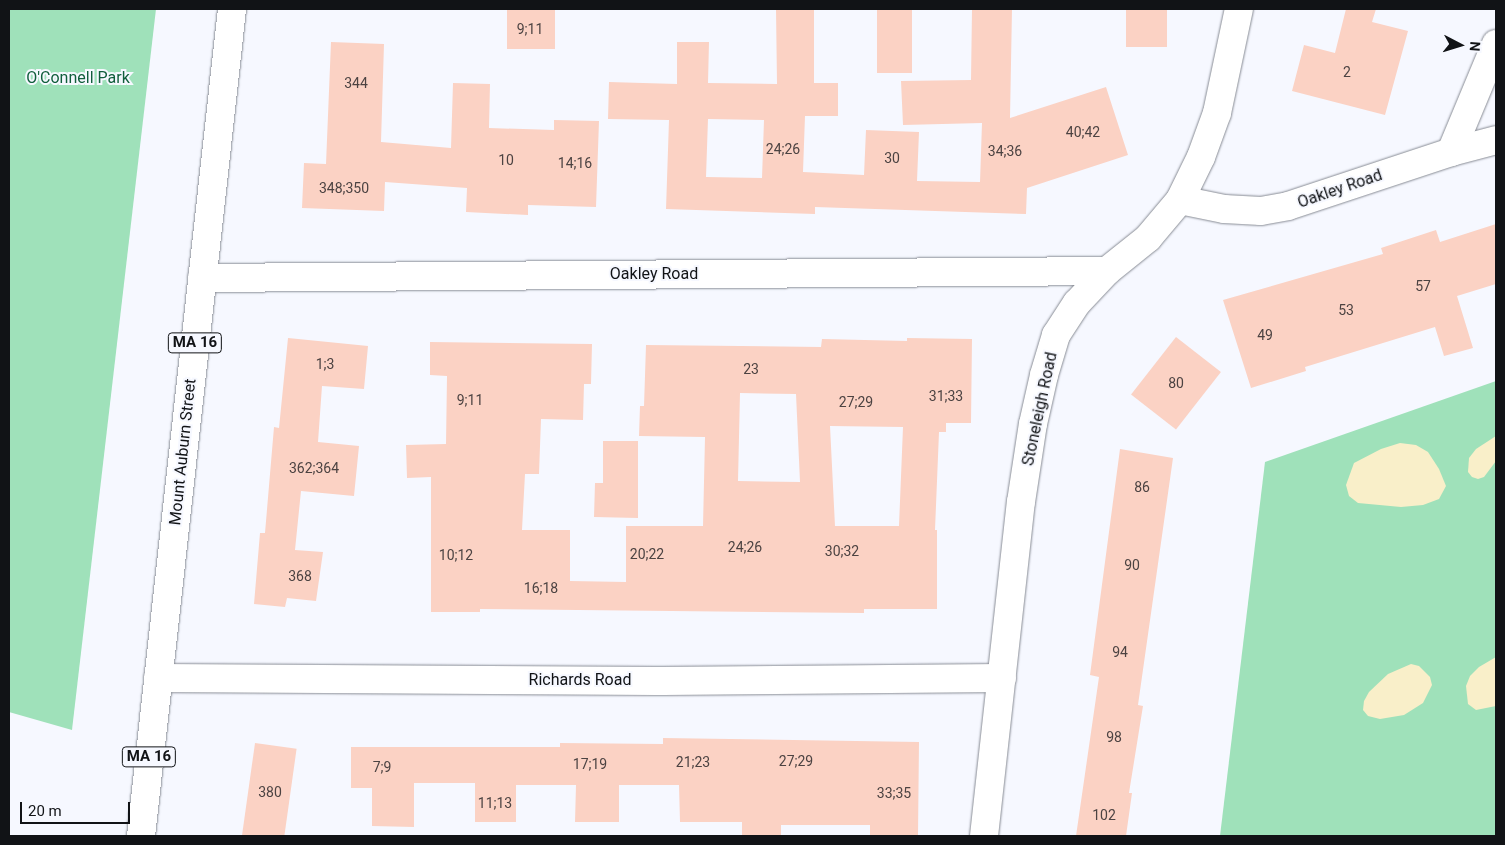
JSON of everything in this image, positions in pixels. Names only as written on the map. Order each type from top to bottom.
[{"type":"street","name":"Mount Auburn Street","points":[[141,836],[232,9]]},
{"type":"street","name":"Stoneleigh Road","points":[[984,836],[1022,502],[1033,424],[1044,375],[1056,335],[1077,303],[1107,271],[1148,238],[1180,200],[1201,157],[1217,113],[1240,9]]},
{"type":"street","points":[[1451,152],[1496,44]]},
{"type":"street","name":"Oakley Road","points":[[1180,200],[1224,209],[1260,211],[1288,206],[1451,152],[1496,140]]},
{"type":"street","name":"Oakley Road","points":[[202,278],[1107,271]]},
{"type":"street","name":"Richards Road","points":[[158,678],[654,681],[1002,678]]},
{"type":"green space","name":"O'Connell Park","points":[[9,9],[156,9],[72,730],[9,712]]},
{"type":"green space","points":[[1496,381],[1496,836],[1220,836],[1265,462]]},
{"type":"sand","points":[[1496,436],[1496,461],[1484,477],[1478,479],[1472,477],[1468,472],[1469,458],[1476,449]]},
{"type":"sand","points":[[1400,443],[1416,445],[1428,452],[1439,469],[1446,486],[1439,499],[1423,505],[1401,507],[1358,503],[1349,496],[1346,485],[1354,463],[1381,449]]},
{"type":"sand","points":[[1496,657],[1496,706],[1476,710],[1468,704],[1466,686],[1470,676],[1479,667]]},
{"type":"sand","points":[[1411,664],[1419,666],[1430,677],[1432,685],[1423,703],[1404,715],[1380,719],[1368,716],[1363,710],[1364,701],[1369,692],[1388,674]]},
{"type":"building","points":[[507,9],[555,9],[555,49],[507,49]]},
{"type":"building","points":[[776,9],[814,9],[814,83],[838,83],[838,116],[805,116],[803,172],[864,175],[866,130],[919,132],[917,181],[980,182],[982,123],[903,125],[901,81],[971,80],[972,9],[1012,9],[1010,118],[1106,87],[1128,155],[1027,188],[1026,214],[815,207],[815,214],[666,209],[669,120],[608,119],[609,82],[677,84],[677,42],[709,42],[708,83],[777,84]],"holes":[[[708,119],[764,120],[762,178],[706,177]]]},
{"type":"building","points":[[877,9],[912,9],[912,73],[877,73]]},
{"type":"building","points":[[1126,9],[1167,9],[1167,47],[1126,47]]},
{"type":"building","points":[[1346,9],[1376,9],[1372,22],[1408,31],[1385,115],[1292,91],[1304,45],[1335,53]]},
{"type":"building","points":[[331,42],[384,44],[381,142],[451,148],[453,83],[490,84],[489,128],[554,130],[554,120],[599,121],[596,207],[528,205],[528,215],[466,212],[467,188],[385,182],[384,211],[302,208],[304,163],[326,164]]},
{"type":"building","points":[[1496,224],[1496,284],[1457,296],[1473,348],[1444,356],[1435,327],[1305,367],[1306,371],[1251,388],[1223,300],[1383,254],[1381,248],[1436,230],[1440,242]]},
{"type":"building","points":[[1176,337],[1221,372],[1176,430],[1131,395]]},
{"type":"building","points":[[288,338],[368,346],[364,389],[322,386],[318,442],[359,446],[354,496],[301,491],[295,550],[323,552],[316,601],[287,598],[285,607],[254,604],[260,533],[265,533],[274,427],[279,428]]},
{"type":"building","points":[[907,338],[972,339],[971,423],[946,423],[946,432],[939,432],[935,530],[937,530],[937,609],[864,609],[864,613],[480,609],[480,612],[431,612],[431,477],[407,478],[406,445],[446,444],[447,376],[430,375],[430,342],[592,344],[591,384],[584,384],[583,420],[541,419],[539,474],[525,474],[522,530],[570,530],[570,581],[626,582],[626,526],[703,526],[705,437],[639,436],[640,406],[644,406],[646,345],[821,347],[822,339],[907,341]],"holes":[[[740,393],[796,394],[800,482],[738,481]],[[830,426],[903,427],[899,526],[835,526]]]},
{"type":"building","points":[[603,441],[638,441],[638,518],[594,517],[595,483],[603,483]]},
{"type":"building","points":[[1120,449],[1173,458],[1138,705],[1143,706],[1129,793],[1132,793],[1126,836],[1076,836],[1099,677],[1090,675]]},
{"type":"building","points":[[663,738],[919,742],[918,836],[870,836],[870,825],[781,825],[781,836],[742,836],[742,822],[680,822],[679,785],[619,785],[619,822],[575,822],[576,785],[516,785],[516,822],[475,822],[475,783],[414,783],[414,827],[372,826],[372,788],[351,788],[351,747],[560,747],[560,743],[663,744]]},
{"type":"building","points":[[255,743],[297,749],[284,836],[242,836]]}]
